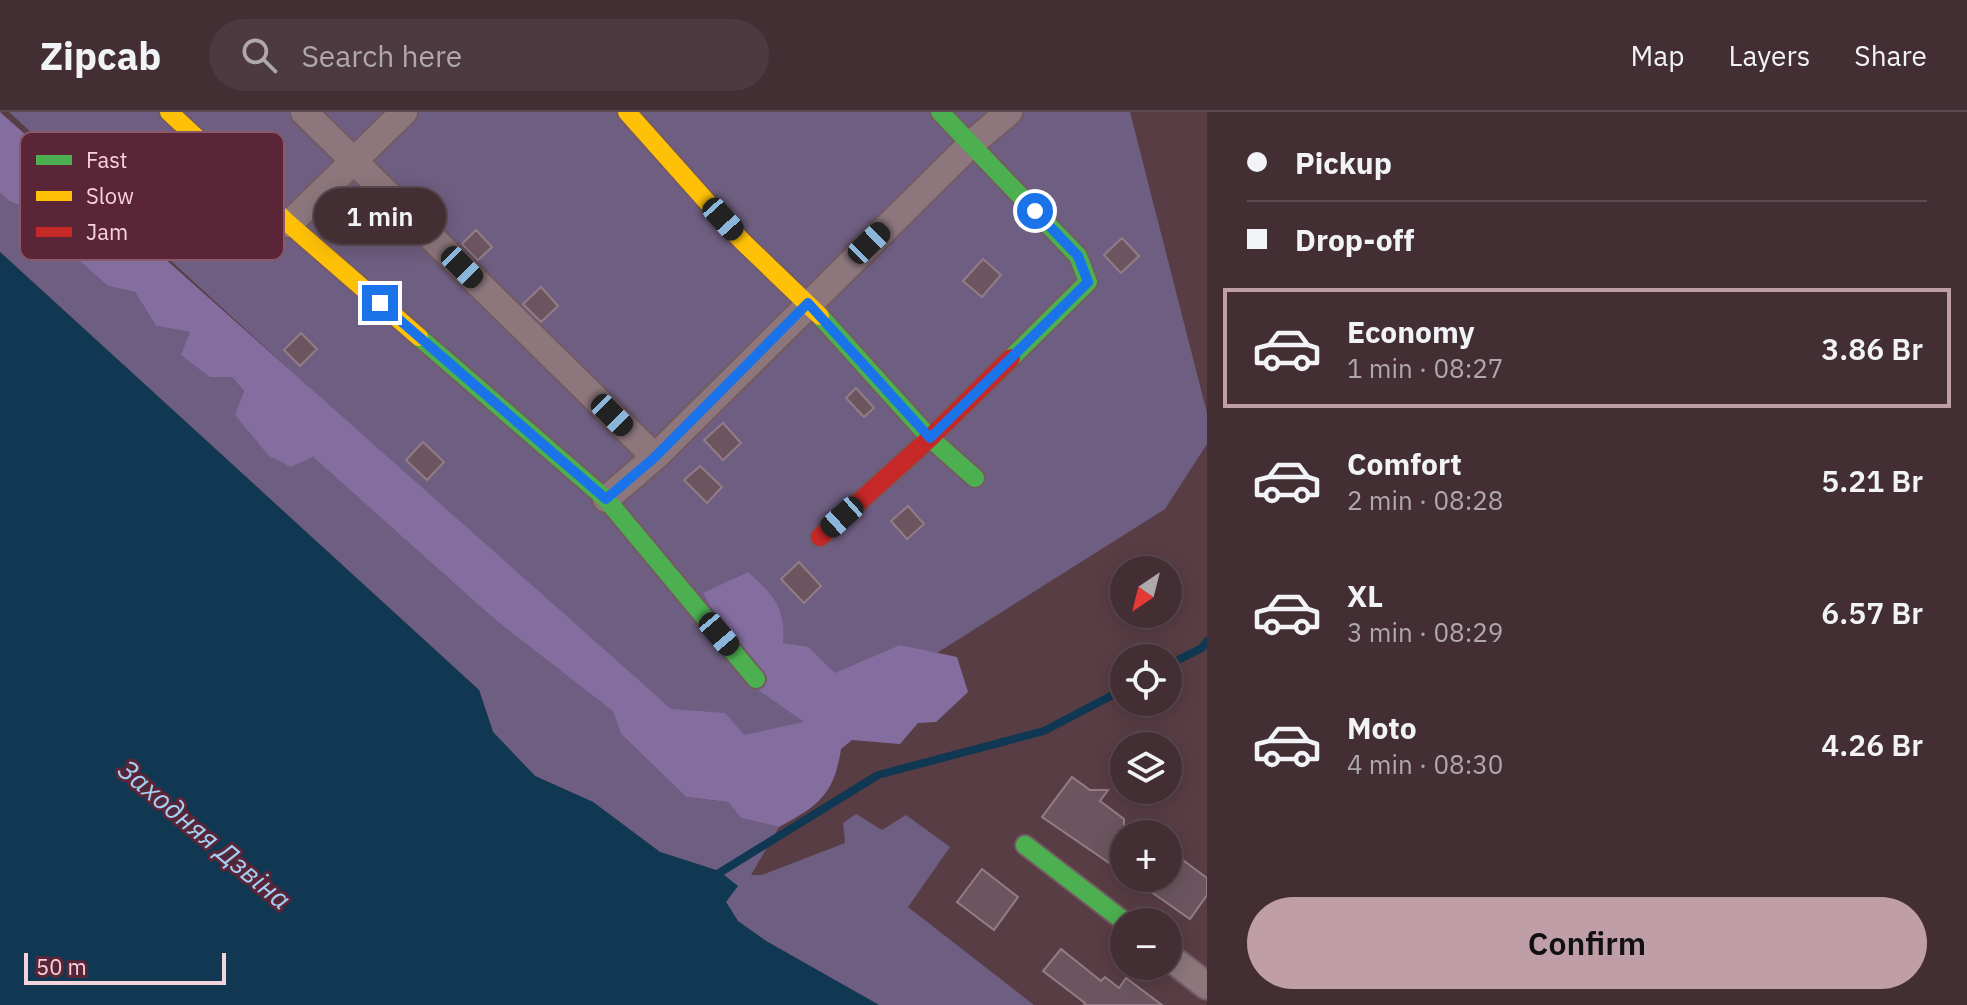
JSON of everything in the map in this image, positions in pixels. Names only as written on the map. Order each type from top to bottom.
[{"type":"street","points":[[169,112],[190,132]]},
{"type":"street","points":[[304,112],[655,457]]},
{"type":"street","points":[[289,224],[404,112]]},
{"type":"street","points":[[627,112],[741,240],[808,303],[930,438],[975,478]]},
{"type":"street","points":[[820,537],[930,438],[1088,282],[1078,256],[940,112]]},
{"type":"street","points":[[606,499],[655,457],[971,144],[1009,112]]},
{"type":"street","points":[[284,219],[606,499],[756,679]]},
{"type":"street","points":[[1025,845],[1110,910]]},
{"type":"street","points":[[1182,967],[1207,986]]},
{"type":"shaded area","points":[[0,112],[22,132],[20,132],[20,205],[0,193]]},
{"type":"shaded area","points":[[9,112],[1130,112],[1207,413],[1207,444],[1165,509],[736,780],[170,260],[284,260],[284,132],[31,132]]},
{"type":"shaded area","points":[[0,193],[20,205],[20,260],[78,260],[108,286],[135,292],[156,326],[191,332],[210,377],[232,377],[244,391],[236,415],[291,467],[312,456],[493,618],[614,711],[621,734],[686,797],[728,802],[741,818],[779,827],[751,875],[762,875],[845,843],[843,823],[856,814],[882,830],[906,815],[950,847],[908,907],[1034,1005],[879,1005],[738,922],[726,902],[719,871],[660,852],[593,802],[535,776],[493,732],[479,690],[0,252]]},
{"type":"shaded area","points":[[78,260],[166,260],[671,709],[725,713],[744,735],[804,722],[757,689],[703,593],[748,572],[780,611],[783,643],[808,647],[835,673],[900,645],[957,657],[968,692],[936,722],[918,723],[900,744],[852,740],[841,749],[834,778],[822,797],[779,827],[741,818],[728,802],[686,797],[621,734],[613,711],[493,618],[313,457],[291,467],[269,456],[235,415],[244,391],[232,377],[210,377],[181,355],[190,332],[156,326],[135,292],[108,286]]},
{"type":"water","name":"Заходняя Дзвіна","points":[[0,252],[479,690],[493,732],[535,776],[593,802],[660,852],[719,871],[738,886],[726,902],[738,921],[766,941],[879,1005],[0,1005]]},
{"type":"building","points":[[476,230],[492,247],[478,260],[462,244]]},
{"type":"building","points":[[1122,238],[1139,256],[1121,273],[1104,255]]},
{"type":"building","points":[[983,259],[1001,275],[982,297],[963,281]]},
{"type":"building","points":[[541,287],[558,306],[541,322],[523,304]]},
{"type":"building","points":[[301,333],[317,349],[300,366],[284,350]]},
{"type":"building","points":[[856,388],[874,408],[864,417],[846,398]]},
{"type":"building","points":[[723,423],[741,443],[723,460],[704,440]]},
{"type":"building","points":[[423,442],[444,462],[427,480],[406,460]]},
{"type":"building","points":[[700,466],[722,487],[707,503],[684,480]]},
{"type":"building","points":[[908,506],[924,524],[907,539],[891,521]]},
{"type":"building","points":[[799,562],[821,586],[804,603],[781,579]]},
{"type":"building","points":[[1072,777],[1090,790],[1108,790],[1100,801],[1124,819],[1110,820],[1110,863],[1042,817]]},
{"type":"building","points":[[1182,859],[1207,878],[1207,895],[1190,919],[1182,913],[1182,908],[1174,908],[1151,892],[1182,892]]},
{"type":"building","points":[[982,869],[1018,897],[994,930],[957,902]]},
{"type":"building","points":[[1061,949],[1101,981],[1105,977],[1119,988],[1125,980],[1129,980],[1162,1005],[1084,1005],[1043,971]]},
{"type":"waterway","points":[[1182,658],[1202,648],[1207,641]]},
{"type":"waterway","points":[[711,878],[878,775],[1044,731],[1110,696]]},
{"type":"traffic: fast","points":[[940,112],[1078,256],[1088,282],[1011,358]]},
{"type":"traffic: fast","points":[[820,316],[930,438],[975,478]]},
{"type":"traffic: fast","points":[[419,337],[606,499],[756,679]]},
{"type":"traffic: fast","points":[[1025,845],[1110,910]]},
{"type":"traffic: slow","points":[[169,112],[190,132]]},
{"type":"traffic: slow","points":[[627,112],[741,240],[820,316]]},
{"type":"traffic: slow","points":[[284,219],[419,337]]},
{"type":"traffic: jam","points":[[820,537],[930,438],[1011,358]]},
{"type":"route","points":[[380,303],[606,499],[655,457],[808,303],[930,438],[1088,282],[1078,256],[1035,211]]}]
